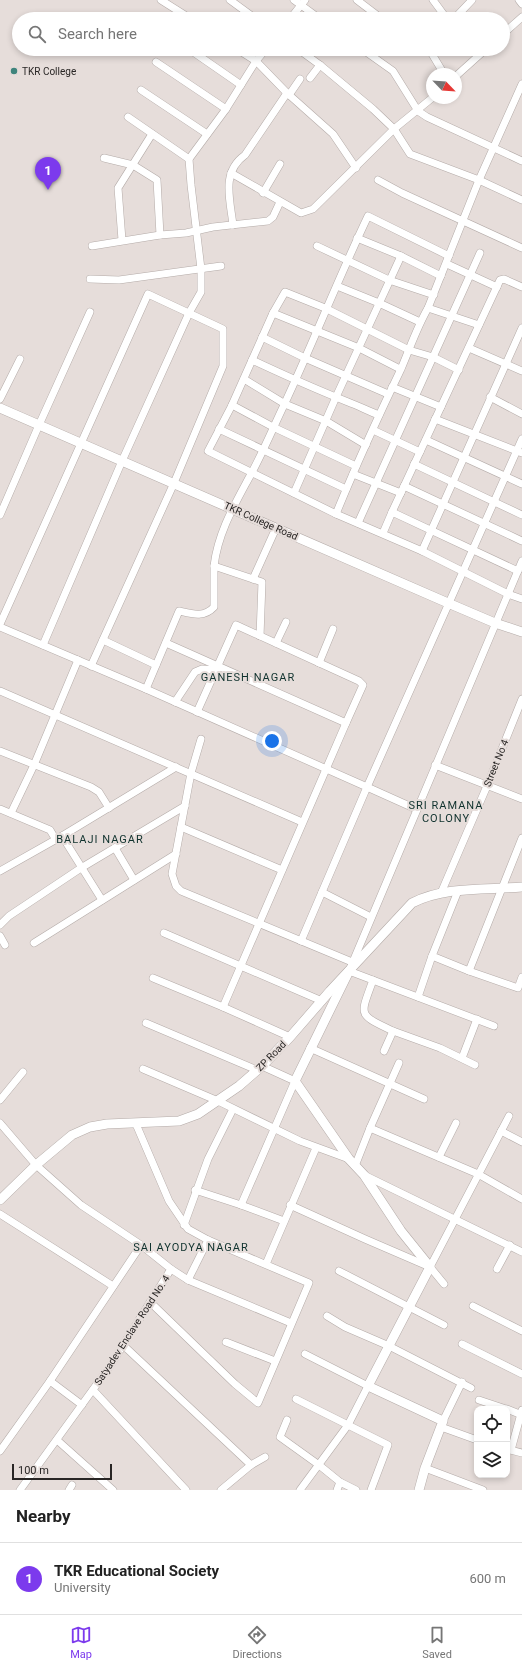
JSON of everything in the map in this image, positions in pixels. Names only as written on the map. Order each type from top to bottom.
[{"type":"street","points":[[161,0],[180,12]]},
{"type":"street","points":[[230,0],[246,12]]},
{"type":"street","points":[[294,0],[303,2],[313,12]]},
{"type":"street","points":[[357,0],[373,12]]},
{"type":"street","points":[[433,0],[442,12]]},
{"type":"street","points":[[461,12],[472,0]]},
{"type":"street","points":[[519,0],[522,4]]},
{"type":"street","points":[[295,12],[303,2]]},
{"type":"street","points":[[510,28],[522,17]]},
{"type":"street","points":[[199,56],[241,86]]},
{"type":"street","points":[[248,56],[256,61],[288,94],[333,134],[356,168]]},
{"type":"street","points":[[43,645],[122,461],[189,313],[201,292],[201,269],[191,185],[190,159],[226,109],[260,56]]},
{"type":"street","points":[[308,56],[373,109],[394,129],[410,154],[479,180],[522,200]]},
{"type":"street","points":[[372,56],[393,71],[418,111],[427,117],[522,161]]},
{"type":"street","points":[[433,56],[440,68]]},
{"type":"street","points":[[462,71],[478,56]]},
{"type":"street","points":[[156,62],[226,109]]},
{"type":"street","points":[[310,78],[320,65]]},
{"type":"street","points":[[233,225],[229,196],[229,178],[231,173],[238,160],[245,155],[300,79]]},
{"type":"street","points":[[336,514],[420,322],[434,295],[479,180],[522,84]]},
{"type":"street","points":[[141,90],[207,134]]},
{"type":"street","points":[[231,173],[300,213],[313,209],[394,129],[426,104]]},
{"type":"street","points":[[128,117],[190,159]]},
{"type":"street","points":[[122,240],[118,188],[152,134]]},
{"type":"street","points":[[104,158],[133,165],[157,180],[160,235]]},
{"type":"street","points":[[263,192],[280,164]]},
{"type":"street","points":[[378,180],[522,248]]},
{"type":"street","points":[[92,246],[122,240],[197,231],[213,227],[268,221],[273,217],[280,202]]},
{"type":"street","points":[[146,689],[180,611],[197,615],[209,613],[214,607],[214,566],[220,538],[232,508],[252,473],[285,404],[294,380],[317,331],[325,308],[337,286],[347,260],[368,216],[449,256]]},
{"type":"street","points":[[357,238],[401,256],[441,276]]},
{"type":"street","points":[[317,246],[390,280],[434,295]]},
{"type":"street","points":[[358,523],[480,252]]},
{"type":"street","points":[[294,493],[367,328],[401,256]]},
{"type":"street","points":[[447,264],[470,276],[497,287]]},
{"type":"street","points":[[90,279],[119,280],[221,266]]},
{"type":"street","points":[[382,533],[497,287],[502,279],[522,287]]},
{"type":"street","points":[[337,286],[420,322]]},
{"type":"street","points":[[458,370],[433,357],[409,350],[325,308],[285,292],[273,313],[232,405],[208,451],[336,514],[422,551],[508,594],[522,599]]},
{"type":"street","points":[[0,624],[148,294],[223,329],[223,366],[174,483],[91,666]]},
{"type":"street","points":[[428,308],[479,326]]},
{"type":"street","points":[[0,515],[38,425],[90,312]]},
{"type":"street","points":[[273,313],[359,348],[400,370]]},
{"type":"street","points":[[422,551],[475,436],[490,397],[506,364],[520,340],[522,328]]},
{"type":"street","points":[[262,337],[346,376],[415,397],[441,407]]},
{"type":"street","points":[[469,348],[522,371]]},
{"type":"street","points":[[0,399],[20,359]]},
{"type":"street","points":[[252,360],[294,380],[366,411],[379,415]]},
{"type":"street","points":[[244,379],[285,404],[326,421],[366,445]]},
{"type":"street","points":[[490,397],[522,414]]},
{"type":"street","points":[[232,405],[273,427],[356,466]]},
{"type":"street","name":"TKR College Road","points":[[0,408],[448,603],[495,623],[522,632]]},
{"type":"street","points":[[435,419],[519,452]]},
{"type":"street","points":[[219,430],[346,489]]},
{"type":"street","points":[[373,430],[420,452]]},
{"type":"street","points":[[301,941],[448,603],[464,572],[493,502],[505,476],[519,452],[522,439]]},
{"type":"street","points":[[426,440],[522,484]]},
{"type":"street","points":[[414,464],[453,484],[522,515]]},
{"type":"street","points":[[353,474],[443,505],[522,541]]},
{"type":"street","points":[[392,512],[474,549],[518,571]]},
{"type":"street","points":[[253,579],[276,528]]},
{"type":"street","points":[[241,1205],[310,1048],[350,966],[522,561]]},
{"type":"street","points":[[214,566],[262,582],[260,636]]},
{"type":"street","points":[[276,643],[286,622]]},
{"type":"street","points":[[197,712],[236,625],[363,685],[302,822],[223,1007]]},
{"type":"street","points":[[0,628],[146,689],[416,810]]},
{"type":"street","points":[[319,663],[333,629]]},
{"type":"street","points":[[103,640],[156,665]]},
{"type":"street","points":[[166,643],[217,668],[346,723]]},
{"type":"street","points":[[11,813],[34,765],[54,714],[78,660]]},
{"type":"street","points":[[175,702],[195,672],[202,669],[217,668]]},
{"type":"street","points":[[0,691],[302,822]]},
{"type":"street","name":"Street No 4","points":[[441,893],[487,786],[522,699]]},
{"type":"street","points":[[201,739],[191,773],[172,874],[176,886],[181,891],[301,941],[350,966],[373,980],[494,1026]]},
{"type":"street","points":[[0,751],[92,786],[99,792],[108,808]]},
{"type":"street","points":[[435,765],[522,800]]},
{"type":"street","points":[[0,871],[59,838],[176,767]]},
{"type":"street","points":[[0,925],[9,916],[81,868],[185,806]]},
{"type":"street","points":[[0,809],[50,830],[59,838],[102,900]]},
{"type":"street","points":[[181,827],[282,870]]},
{"type":"street","points":[[469,971],[522,838]]},
{"type":"street","points":[[115,848],[134,880]]},
{"type":"street","points":[[34,943],[176,854]]},
{"type":"street","name":"ZP Road","points":[[0,1200],[36,1165],[72,1135],[90,1127],[106,1124],[179,1122],[198,1114],[239,1086],[290,1037],[322,1001],[350,966],[412,903],[424,897],[441,893],[522,888]]},
{"type":"street","points":[[418,997],[432,956],[458,891]]},
{"type":"street","points":[[322,892],[371,917]]},
{"type":"street","points":[[164,932],[322,1001]]},
{"type":"street","points":[[0,936],[5,945]]},
{"type":"street","points":[[432,956],[518,988],[522,977]]},
{"type":"street","points":[[153,978],[290,1037]]},
{"type":"street","points":[[373,980],[364,1005],[364,1014],[368,1019],[392,1031],[462,1058],[475,1065]]},
{"type":"street","points":[[462,1058],[476,1019]]},
{"type":"street","points":[[146,1023],[295,1081],[352,1163],[364,1175],[401,1230],[444,1284]]},
{"type":"street","points":[[384,1051],[392,1031]]},
{"type":"street","points":[[310,1048],[424,1099]]},
{"type":"street","points":[[352,1163],[370,1128],[399,1062]]},
{"type":"street","points":[[143,1069],[218,1101],[316,1148],[352,1163]]},
{"type":"street","points":[[0,1100],[23,1072]]},
{"type":"street","points":[[184,1224],[195,1190],[208,1159],[233,1109]]},
{"type":"street","points":[[300,1490],[348,1425],[478,1174],[510,1116]]},
{"type":"street","name":"Satyadev Enclave Road No. 4","points":[[0,1123],[36,1165],[81,1204],[141,1245],[171,1269],[93,1390],[20,1490]]},
{"type":"street","points":[[439,1157],[456,1123]]},
{"type":"street","points":[[136,1124],[169,1200],[184,1224],[195,1234],[309,1283],[258,1402],[235,1384],[150,1302]]},
{"type":"street","points":[[370,1128],[478,1174],[522,1199]]},
{"type":"street","points":[[502,1131],[522,1142]]},
{"type":"street","points":[[266,1264],[290,1205],[316,1148]]},
{"type":"street","points":[[364,1175],[455,1218],[522,1252]]},
{"type":"street","points":[[195,1190],[284,1221]]},
{"type":"street","points":[[290,1205],[365,1240],[430,1267]]},
{"type":"street","points":[[0,1214],[113,1286]]},
{"type":"street","points":[[188,1280],[208,1240]]},
{"type":"street","points":[[0,1451],[50,1381],[141,1245]]},
{"type":"street","points":[[497,1269],[510,1245]]},
{"type":"street","points":[[171,1269],[188,1280],[291,1323]]},
{"type":"street","points":[[339,1272],[444,1324]]},
{"type":"street","points":[[473,1306],[522,1331]]},
{"type":"street","points":[[327,1316],[462,1382],[471,1388]]},
{"type":"street","points":[[226,1342],[275,1361]]},
{"type":"street","points":[[462,1344],[522,1374]]},
{"type":"street","points":[[123,1345],[251,1465]]},
{"type":"street","points":[[305,1354],[442,1424],[474,1439]]},
{"type":"street","points":[[50,1381],[82,1405]]},
{"type":"street","points":[[419,1490],[425,1468],[442,1424],[462,1382]]},
{"type":"street","points":[[93,1390],[186,1490]]},
{"type":"street","points":[[296,1399],[388,1445],[371,1490]]},
{"type":"street","points":[[479,1400],[497,1406]]},
{"type":"street","points":[[510,1410],[521,1413],[510,1446]]},
{"type":"street","points":[[287,1420],[280,1437],[340,1482],[356,1490]]},
{"type":"street","points":[[57,1440],[113,1490]]},
{"type":"street","points":[[510,1449],[522,1453]]},
{"type":"street","points":[[226,1488],[251,1465],[265,1457]]},
{"type":"street","points":[[425,1468],[483,1490]]},
{"type":"street","points":[[337,1490],[340,1482]]},
{"type":"place","name":"TKR College","points":[[14,71]]},
{"type":"place","name":"TKR Educational Society","points":[[48,190]]},
{"type":"district","name":"GANESH NAGAR","points":[[248,677]]},
{"type":"district","name":"SRI RAMANA COLONY","points":[[446,811]]},
{"type":"district","name":"BALAJI NAGAR","points":[[100,839]]},
{"type":"district","name":"SAI AYODYA NAGAR","points":[[191,1247]]}]
